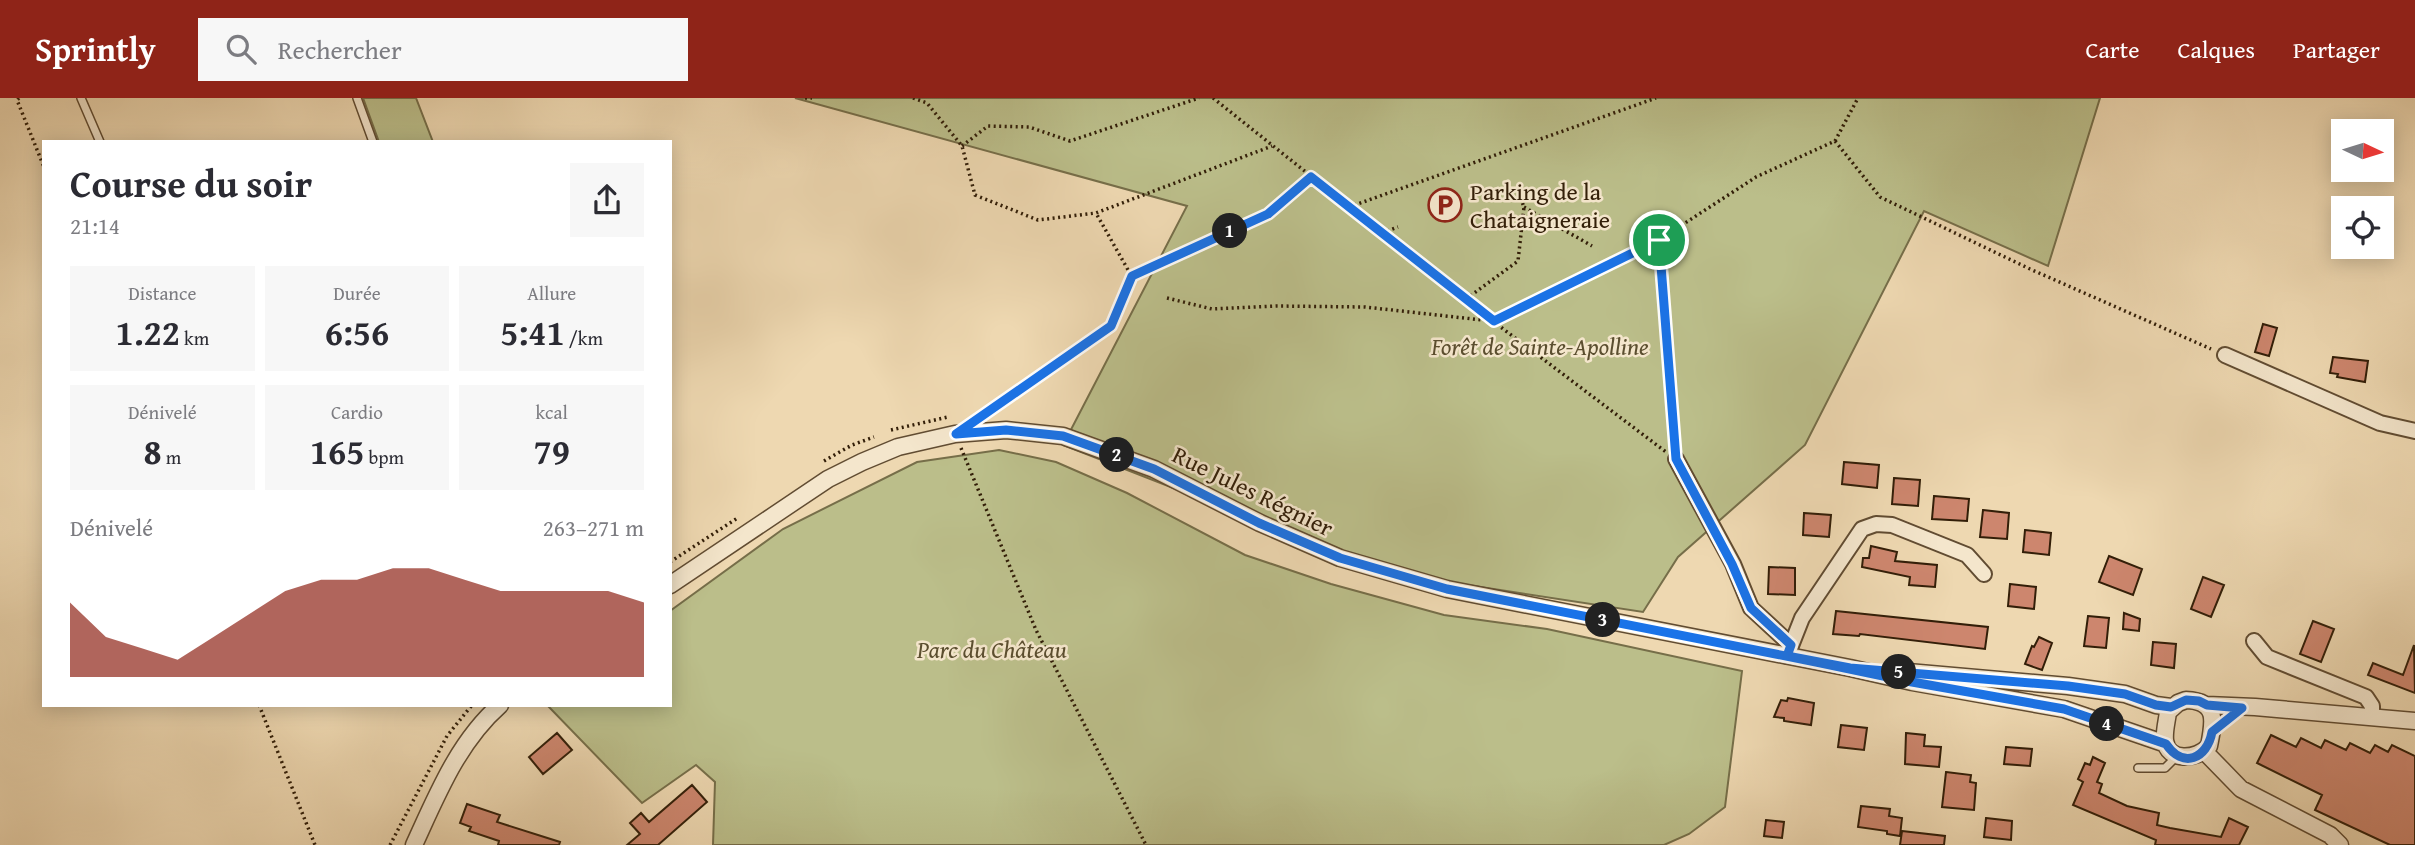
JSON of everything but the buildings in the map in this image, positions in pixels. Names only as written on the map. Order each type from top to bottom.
[{"type":"street","points":[[2225,355],[2380,423],[2415,431]]},
{"type":"street","name":"Rue Jules Régnier","points":[[672,584],[828,479],[898,447],[956,434],[1006,430],[1063,436],[1154,469],[1259,523],[1340,558],[1447,589],[1789,651],[1912,682],[2064,709],[2172,750]]},
{"type":"street","points":[[1676,459],[1732,564],[1751,608],[1789,651],[1802,618],[1862,529],[1876,524],[1892,525],[1967,555],[1984,574]]},
{"type":"street","points":[[2255,641],[2267,657],[2366,697],[2372,706],[2372,716]]},
{"type":"street","name":"Rue Jules Régnier","points":[[1850,668],[2068,686],[2125,694],[2156,705],[2171,707]]},
{"type":"street","points":[[2207,705],[2212,712],[2209,746],[2197,756],[2188,758],[2172,750],[2168,712],[2171,707],[2186,700],[2207,705],[2415,721]]},
{"type":"street","points":[[414,845],[447,772],[486,718],[498,707]]},
{"type":"street","points":[[2212,732],[2242,708]]},
{"type":"street","points":[[2204,752],[2241,789],[2330,835],[2340,845]]},
{"type":"lane","points":[[81,98],[99,140]]},
{"type":"lane","points":[[357,98],[372,140]]},
{"type":"lane","points":[[2138,768],[2165,768],[2172,750]]},
{"type":"path","points":[[805,98],[812,98]]},
{"type":"path","points":[[913,98],[927,103],[962,146],[975,195],[1038,220],[1096,213],[1272,146]]},
{"type":"path","points":[[962,146],[988,127],[1029,127],[1070,141],[1199,98]]},
{"type":"path","points":[[1213,98],[1494,321],[1676,459]]},
{"type":"path","points":[[1349,207],[1656,98]]},
{"type":"path","points":[[1167,298],[1212,309],[1277,306],[1365,307],[1494,321],[1659,240],[1756,177],[1835,141],[1858,98]]},
{"type":"path","points":[[17,99],[42,162]]},
{"type":"path","points":[[1835,141],[1880,197],[2030,269],[2225,355]]},
{"type":"path","points":[[979,416],[1111,326],[1132,276],[1268,214],[1311,177]]},
{"type":"path","points":[[1466,299],[1518,261],[1524,207],[1519,194]]},
{"type":"path","points":[[1524,207],[1592,246]]},
{"type":"path","points":[[1096,213],[1132,276]]},
{"type":"path","points":[[1382,233],[1398,227]]},
{"type":"path","points":[[1659,240],[1676,459]]},
{"type":"path","points":[[956,434],[1036,631],[1146,845]]},
{"type":"path","points":[[260,707],[315,845]]},
{"type":"green space","points":[[363,98],[416,98],[432,140],[378,140]]},
{"type":"green space","name":"Forêt de Sainte-Apolline","points":[[795,98],[2100,98],[2048,266],[1924,211],[1805,445],[1678,557],[1643,612],[1416,577],[1291,534],[1063,445],[1187,206]]},
{"type":"green space","name":"Parc du Château","points":[[999,450],[1056,462],[1127,493],[1245,555],[1331,584],[1444,615],[1547,629],[1742,671],[1725,807],[1689,834],[1664,845],[713,845],[715,782],[696,765],[642,803],[549,707],[672,707],[672,610],[783,529],[917,462]]},
{"type":"place","name":"Parking de la Chataigneraie","points":[[1445,205]]},
{"type":"route","points":[[1311,177],[1494,321],[1659,240],[1676,459],[1732,564],[1751,608],[1791,645],[1787,656],[1850,668],[2068,686],[2125,694],[2156,705],[2171,707],[2186,700],[2242,708],[2212,732],[2209,746],[2204,752],[2188,758],[2178,755],[2166,744],[2064,709],[1912,682],[1447,589],[1340,558],[1259,523],[1154,469],[1063,436],[1006,430],[956,434],[1111,326],[1132,276],[1268,214],[1311,177]]}]
